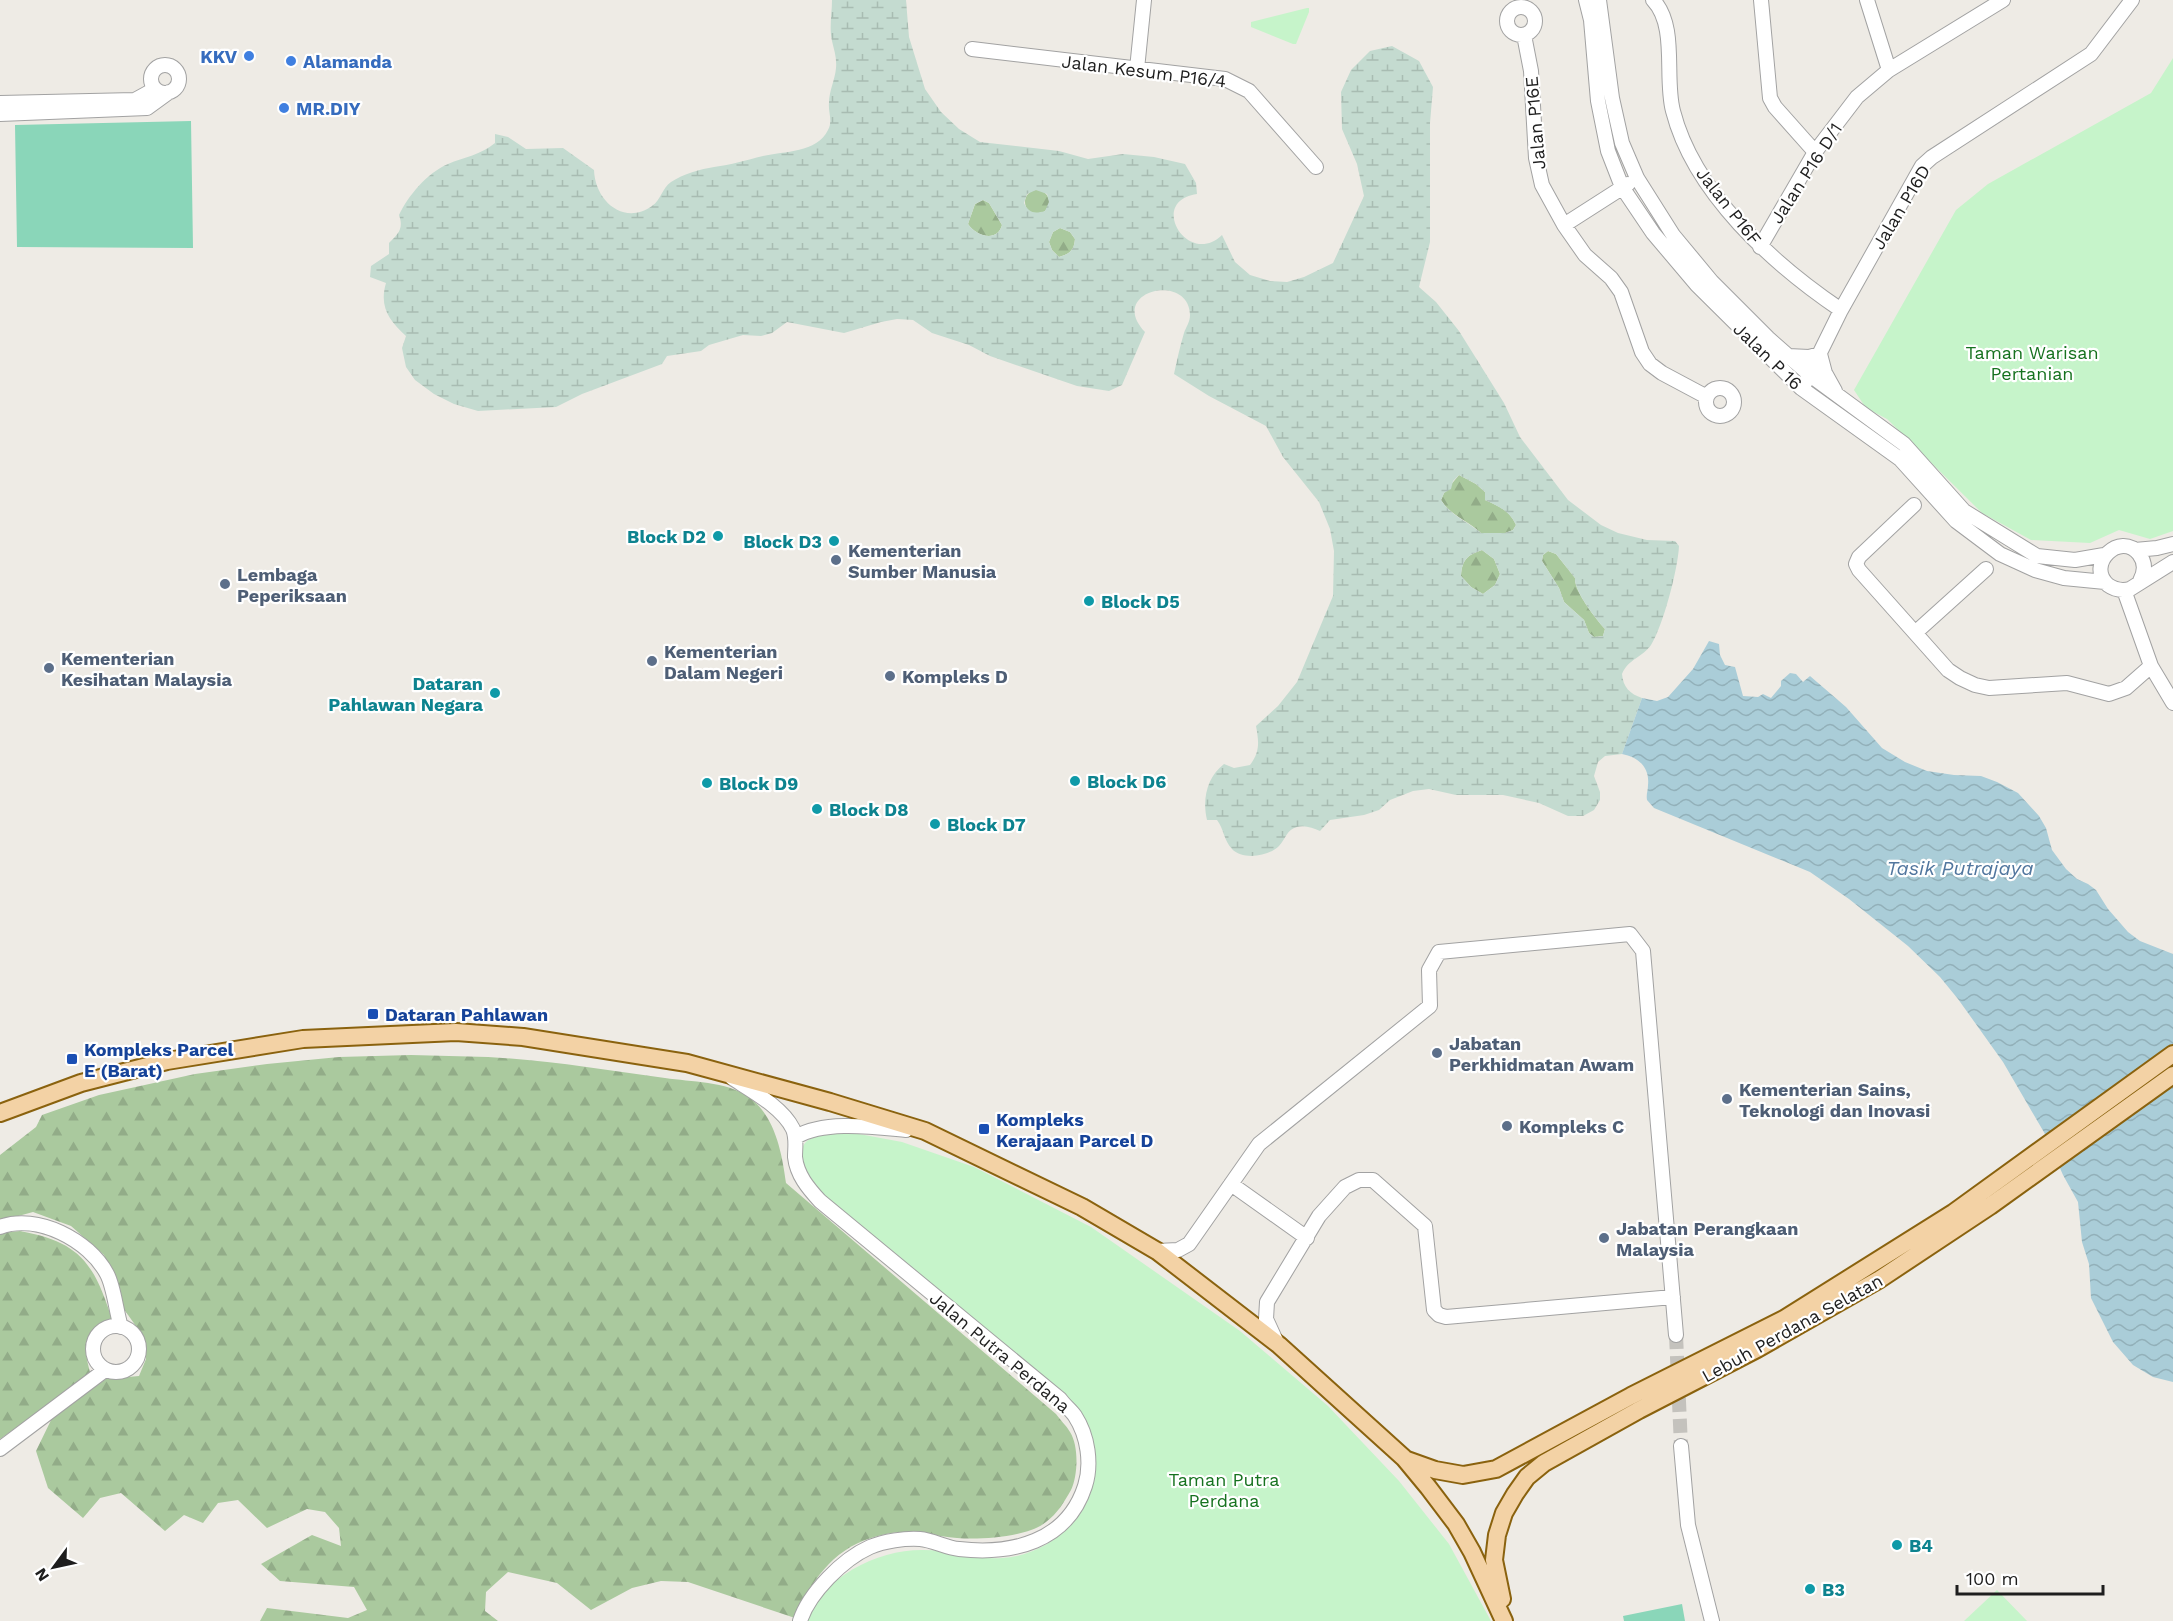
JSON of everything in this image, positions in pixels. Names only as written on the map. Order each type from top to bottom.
[{"type":"main road","points":[[0,1113],[81,1083],[167,1061],[303,1039],[456,1032],[523,1037],[687,1063],[925,1131],[1082,1207],[1157,1251],[1279,1346],[1404,1458],[1456,1524],[1506,1621]]},
{"type":"main road","name":"Lebuh Perdana Selatan","points":[[1506,1621],[1494,1560],[1495,1547],[1504,1513],[1527,1477],[1544,1463],[1880,1280],[2173,1054]]},
{"type":"main road","name":"Lebuh Perdana Selatan","points":[[1404,1458],[1435,1470],[1463,1475],[1496,1468],[1784,1319],[1918,1236],[1986,1199],[2173,1075]]},
{"type":"street","points":[[1137,69],[1144,0]]},
{"type":"street","name":"Jalan P 16","points":[[1586,0],[1591,21],[1598,101],[1606,141],[1622,187],[1653,232],[1697,285],[1801,388],[1900,459],[1956,521],[2000,554],[2035,570],[2064,578],[2105,582],[2110,587],[2124,591]]},
{"type":"street","name":"Jalan P 16","points":[[1599,0],[1612,98],[1622,143],[1636,178],[1673,235],[1712,282],[1788,357],[1839,398],[1904,444],[1964,511],[2037,556],[2075,560],[2104,555],[2109,550],[2122,546],[2135,550],[2173,544]]},
{"type":"street","name":"Jalan P16F","points":[[1653,0],[1660,7],[1667,30],[1672,109],[1687,150],[1709,187],[1760,247],[1805,286],[1841,310]]},
{"type":"street","points":[[1761,0],[1770,98],[1815,152]]},
{"type":"street","points":[[1867,0],[1889,70]]},
{"type":"street","name":"Jalan P16 D/1","points":[[1760,247],[1815,152],[1857,97],[1889,70],[2003,0]]},
{"type":"street","name":"Jalan P16D","points":[[1801,388],[1810,375],[1841,310],[1922,166],[1932,157],[2091,54],[2132,0]]},
{"type":"street","name":"Jalan P16E","points":[[1524,35],[1531,71],[1536,159],[1542,185],[1564,225],[1585,255],[1611,278],[1621,292],[1642,352],[1650,364],[1707,397]]},
{"type":"street","name":"Jalan Kesum P16/4","points":[[972,50],[1226,79],[1249,91],[1316,167]]},
{"type":"street","points":[[0,114],[147,108],[170,92],[178,84],[179,77],[172,66],[166,65],[154,70],[151,83],[162,93],[170,92]]},
{"type":"street","points":[[0,103],[135,100],[155,89]]},
{"type":"street","points":[[1564,225],[1636,178]]},
{"type":"street","points":[[1788,357],[1809,357],[1820,354],[1825,373],[1839,398]]},
{"type":"street","points":[[1914,505],[1859,557],[1856,564],[1948,670],[1975,685],[1989,688],[2067,683],[2109,694],[2126,688],[2151,666]]},
{"type":"street","points":[[2135,550],[2143,561],[2143,575],[2140,581]]},
{"type":"street","points":[[2104,555],[2100,569],[2105,582]]},
{"type":"street","points":[[2173,562],[2124,591],[2151,666],[2173,703]]},
{"type":"street","points":[[1915,633],[1986,569]]},
{"type":"street","points":[[1157,1251],[1169,1252],[1189,1244],[1259,1144],[1430,1006],[1429,970],[1439,952],[1630,934],[1643,951],[1676,1335]]},
{"type":"street","points":[[728,1075],[783,1116],[796,1137],[805,1132],[842,1127],[925,1131]]},
{"type":"street","name":"Jalan Putra Perdana","points":[[796,1137],[795,1158],[801,1178],[820,1201],[1060,1399],[1075,1416],[1085,1438],[1089,1457],[1089,1475],[1083,1492],[1075,1507],[1052,1533],[1032,1543],[1012,1549],[958,1549],[920,1539],[895,1541],[871,1547],[848,1561],[814,1593],[800,1621]]},
{"type":"street","points":[[1279,1346],[1266,1319],[1267,1302],[1319,1216],[1345,1187],[1359,1180],[1373,1180],[1425,1226],[1434,1310],[1439,1315],[1446,1317],[1673,1297]]},
{"type":"street","points":[[1231,1184],[1307,1238]]},
{"type":"street","points":[[0,1227],[30,1223],[50,1228],[74,1239],[92,1254],[106,1272],[112,1286],[121,1327]]},
{"type":"street","points":[[121,1327],[129,1330],[138,1342],[137,1358],[128,1370],[112,1372],[105,1370],[95,1359],[93,1344],[100,1332],[107,1328],[121,1327]]},
{"type":"street","points":[[0,1449],[105,1370]]},
{"type":"street","points":[[1681,1446],[1688,1526],[1712,1621]]},
{"type":"green space","points":[[832,0],[906,0],[909,37],[925,89],[941,112],[959,129],[980,142],[1059,151],[1088,159],[1123,154],[1154,157],[1185,164],[1196,183],[1197,194],[1182,199],[1175,208],[1174,219],[1178,230],[1186,238],[1197,243],[1209,243],[1222,235],[1235,262],[1250,275],[1270,281],[1287,282],[1304,277],[1333,263],[1364,196],[1357,164],[1342,129],[1341,92],[1351,70],[1370,51],[1392,46],[1419,61],[1433,87],[1430,123],[1430,242],[1419,287],[1436,302],[1459,331],[1504,403],[1520,437],[1568,500],[1601,525],[1618,533],[1647,540],[1675,541],[1679,546],[1669,597],[1656,636],[1648,649],[1628,665],[1622,674],[1628,689],[1642,698],[1622,754],[1605,756],[1598,762],[1594,776],[1600,792],[1600,800],[1594,810],[1583,816],[1568,816],[1539,803],[1503,795],[1456,795],[1429,789],[1413,791],[1390,800],[1379,810],[1364,815],[1330,820],[1320,831],[1300,826],[1294,828],[1274,850],[1255,856],[1242,855],[1232,849],[1217,820],[1207,820],[1206,796],[1213,775],[1224,764],[1234,768],[1250,765],[1256,756],[1258,747],[1256,726],[1278,706],[1297,682],[1333,596],[1334,551],[1330,529],[1319,502],[1283,457],[1266,426],[1209,396],[1174,374],[1190,315],[1186,301],[1177,293],[1165,290],[1152,292],[1142,297],[1135,306],[1136,318],[1145,332],[1122,385],[1109,391],[1077,386],[932,333],[913,320],[897,319],[844,333],[787,322],[772,333],[761,336],[743,335],[709,345],[701,351],[667,356],[662,364],[582,394],[556,407],[478,411],[454,404],[434,394],[415,380],[406,367],[402,348],[406,336],[390,319],[385,306],[386,283],[370,277],[371,266],[389,254],[389,243],[400,228],[399,215],[403,208],[426,179],[448,164],[490,147],[495,143],[495,134],[508,137],[526,149],[563,148],[594,170],[600,192],[605,200],[622,212],[631,213],[652,206],[668,185],[686,174],[808,147],[823,138],[830,123],[829,99],[836,64],[831,31]],"holes":[[[1036,190],[1047,194],[1049,202],[1045,211],[1030,211],[1024,203],[1027,194]],[[983,200],[989,203],[1002,225],[996,234],[986,236],[976,232],[968,224],[975,204]],[[1060,228],[1070,232],[1075,239],[1071,251],[1059,257],[1052,250],[1049,242],[1053,232]],[[1459,475],[1476,484],[1485,492],[1485,500],[1510,516],[1516,525],[1513,530],[1505,533],[1481,533],[1454,514],[1441,500],[1444,493],[1451,489],[1453,481]],[[1482,550],[1494,559],[1500,574],[1495,585],[1483,594],[1471,587],[1461,576],[1464,562]],[[1548,551],[1556,554],[1575,578],[1582,597],[1605,629],[1603,636],[1594,637],[1589,633],[1584,620],[1564,602],[1559,588],[1542,561],[1543,555]]]},
{"type":"green space","points":[[1307,8],[1309,12],[1296,44],[1251,27],[1251,22]]},
{"type":"green space","name":"Taman Warisan Pertanian","points":[[2173,58],[2173,531],[2150,539],[2119,530],[2090,543],[2031,540],[1982,513],[1887,419],[1866,408],[1854,390],[1956,210],[1988,184],[2151,93]]},
{"type":"green space","points":[[191,121],[193,248],[17,247],[15,125]]},
{"type":"green space","points":[[1037,190],[1045,194],[1049,202],[1045,210],[1037,214],[1029,210],[1025,202],[1029,194]]},
{"type":"green space","points":[[983,200],[989,203],[1002,225],[996,234],[991,236],[976,232],[968,224],[975,204]]},
{"type":"green space","points":[[1060,228],[1070,232],[1075,239],[1071,251],[1059,257],[1052,250],[1049,242],[1053,232]]},
{"type":"green space","points":[[1459,475],[1476,484],[1485,492],[1485,500],[1499,507],[1514,520],[1516,525],[1513,530],[1505,533],[1481,533],[1445,505],[1441,500],[1444,493]]},
{"type":"green space","points":[[1482,550],[1494,559],[1500,574],[1495,585],[1483,594],[1471,587],[1461,576],[1466,559]]},
{"type":"green space","points":[[1548,551],[1556,554],[1575,578],[1582,597],[1605,629],[1603,636],[1594,637],[1589,633],[1584,620],[1564,602],[1559,588],[1542,561],[1543,555]]},
{"type":"green space","points":[[411,1055],[510,1058],[554,1063],[708,1083],[730,1088],[749,1097],[765,1114],[776,1136],[786,1183],[1056,1414],[1067,1427],[1075,1445],[1076,1469],[1071,1490],[1060,1507],[1050,1519],[1038,1527],[1016,1534],[967,1539],[905,1532],[884,1534],[857,1543],[824,1569],[815,1580],[795,1618],[688,1582],[661,1581],[632,1588],[591,1610],[557,1583],[508,1572],[486,1592],[485,1611],[498,1621],[260,1621],[267,1608],[348,1618],[367,1610],[354,1587],[280,1581],[261,1564],[312,1535],[341,1546],[339,1528],[325,1512],[307,1509],[267,1528],[238,1500],[218,1503],[203,1523],[184,1515],[165,1531],[121,1493],[100,1498],[83,1518],[48,1488],[36,1451],[53,1416],[106,1379],[139,1376],[146,1359],[138,1329],[121,1305],[104,1255],[71,1226],[33,1212],[0,1221],[0,1155],[36,1127],[42,1115],[99,1095],[195,1074],[267,1064],[339,1057]]},
{"type":"green space","name":"Taman Putra Perdana","points":[[843,1131],[902,1142],[974,1167],[1091,1227],[1240,1331],[1328,1406],[1399,1481],[1449,1544],[1491,1621],[805,1621],[813,1605],[838,1579],[871,1560],[889,1554],[924,1550],[982,1558],[1002,1558],[1034,1551],[1049,1543],[1074,1521],[1084,1508],[1091,1493],[1094,1477],[1093,1455],[1083,1418],[809,1185],[802,1159],[804,1144],[817,1136]]},
{"type":"green space","points":[[20,1231],[58,1242],[82,1258],[99,1284],[112,1319],[96,1329],[88,1340],[86,1354],[90,1372],[83,1381],[0,1439],[0,1233]]},
{"type":"green space","points":[[1997,1590],[2027,1621],[1964,1621]]},
{"type":"green space","points":[[1682,1604],[1685,1621],[1624,1621],[1623,1616]]},
{"type":"water","name":"Tasik Putrajaya","points":[[1709,641],[1719,644],[1720,655],[1725,665],[1735,667],[1743,696],[1758,697],[1763,694],[1771,698],[1781,686],[1781,681],[1790,673],[1796,674],[1803,682],[1810,676],[1846,707],[1882,748],[1905,762],[1927,771],[1981,776],[2018,793],[2039,816],[2046,828],[2052,850],[2066,869],[2077,879],[2096,890],[2108,909],[2128,932],[2140,941],[2173,954],[2173,1382],[2153,1377],[2133,1365],[2113,1342],[2091,1298],[2089,1264],[2082,1242],[2078,1202],[2045,1134],[2003,1062],[1940,977],[1908,946],[1849,899],[1810,872],[1654,808],[1647,800],[1648,779],[1645,768],[1638,760],[1622,754],[1642,698],[1657,701],[1668,697],[1693,669]]},
{"type":"tunnel","points":[[1676,1335],[1681,1446]]},
{"type":"place","name":"KKV","points":[[249,56]]},
{"type":"place","name":"Alamanda","points":[[291,61]]},
{"type":"place","name":"MR.DIY","points":[[284,108]]},
{"type":"place","name":"Block D2","points":[[718,536]]},
{"type":"place","name":"Block D3","points":[[834,541]]},
{"type":"place","name":"Kementerian Sumber Manusia","points":[[836,560]]},
{"type":"place","name":"Lembaga Peperiksaan","points":[[225,584]]},
{"type":"place","name":"Block D5","points":[[1089,601]]},
{"type":"place","name":"Kementerian Dalam Negeri","points":[[652,661]]},
{"type":"place","name":"Kementerian Kesihatan Malaysia","points":[[49,668]]},
{"type":"place","name":"Kompleks D","points":[[890,676]]},
{"type":"place","name":"Dataran Pahlawan Negara","points":[[495,693]]},
{"type":"place","name":"Block D6","points":[[1075,781]]},
{"type":"place","name":"Block D9","points":[[707,783]]},
{"type":"place","name":"Block D8","points":[[817,809]]},
{"type":"place","name":"Block D7","points":[[935,824]]},
{"type":"place","name":"Dataran Pahlawan","points":[[373,1014]]},
{"type":"place","name":"Jabatan Perkhidmatan Awam","points":[[1437,1053]]},
{"type":"place","name":"Kompleks Parcel E (Barat)","points":[[72,1059]]},
{"type":"place","name":"Kementerian Sains, Teknologi dan Inovasi","points":[[1727,1099]]},
{"type":"place","name":"Kompleks C","points":[[1507,1126]]},
{"type":"place","name":"Kompleks Kerajaan Parcel D","points":[[984,1129]]},
{"type":"place","name":"Jabatan Perangkaan Malaysia","points":[[1604,1238]]},
{"type":"place","name":"B4","points":[[1897,1545]]},
{"type":"place","name":"B3","points":[[1810,1589]]}]
